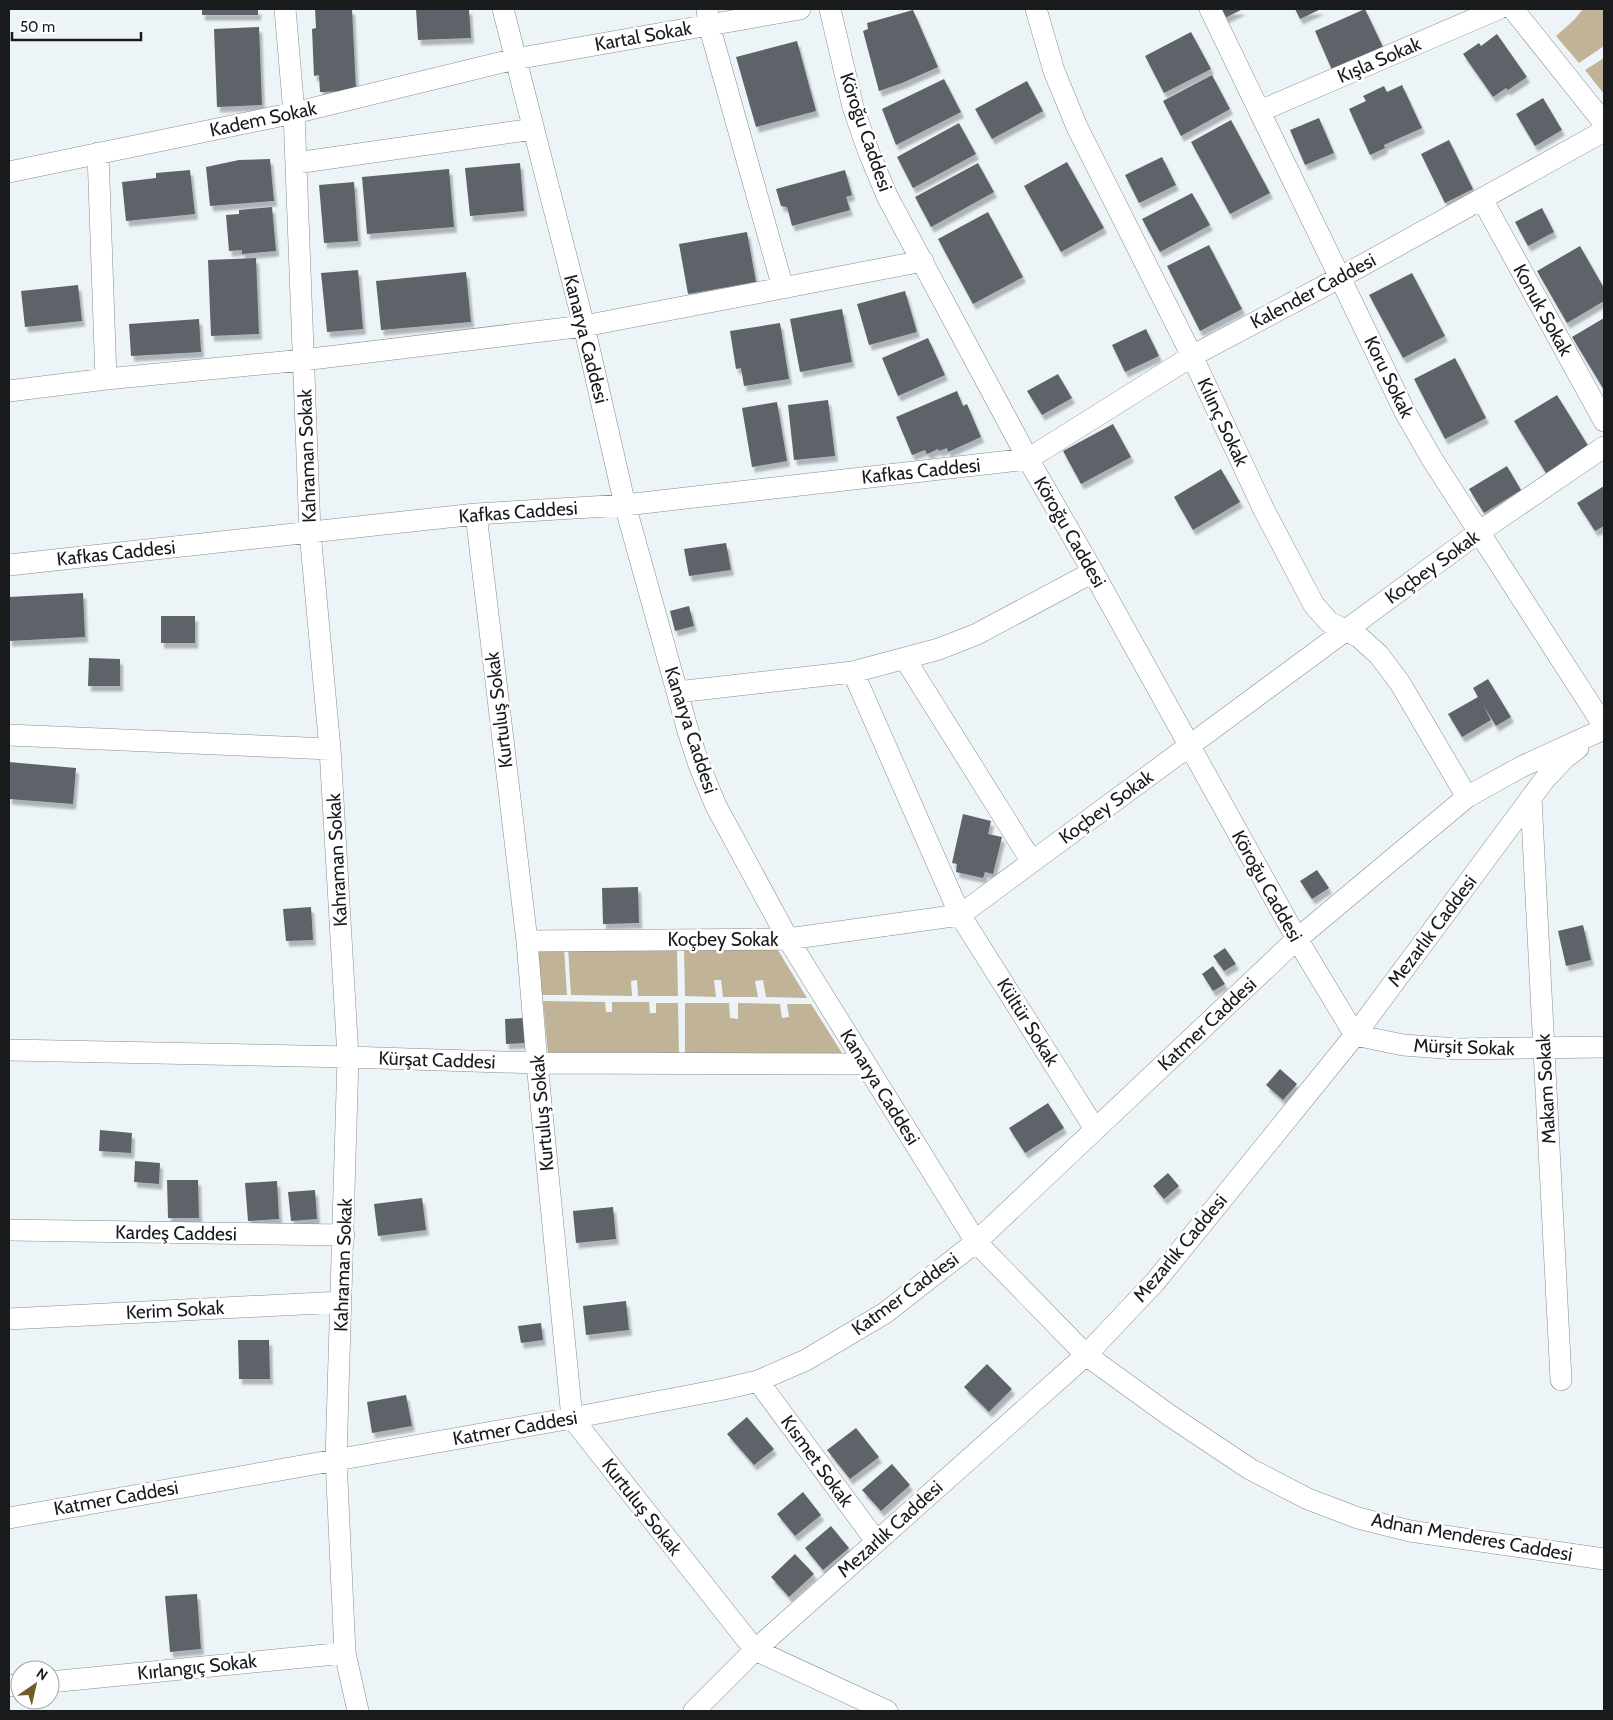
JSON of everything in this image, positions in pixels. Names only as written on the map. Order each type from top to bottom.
[{"type":"street","name":"Kahraman Sokak","points":[[286,9],[294,113],[310,532],[330,749],[348,1056],[336,1459],[345,1653],[358,1711]]},
{"type":"street","name":"Kanarya Caddesi","points":[[503,9],[584,326],[625,504],[677,692],[699,765],[716,806],[788,938],[976,1242],[1086,1356]]},
{"type":"street","name":"Kartal Sokak","points":[[515,59],[708,17],[800,9]]},
{"type":"street","name":"Köroğu Caddesi","points":[[830,9],[854,107],[869,153],[888,198],[1028,459],[1297,939],[1355,1036]]},
{"type":"street","name":"Kılınç Sokak","points":[[1036,9],[1054,71],[1077,127],[1192,356],[1264,510],[1314,604],[1329,622],[1360,636],[1379,655],[1400,683],[1467,797]]},
{"type":"street","name":"Koru Sokak","points":[[1210,9],[1405,412],[1432,459],[1604,728]]},
{"type":"street","name":"Kışla Sokak","points":[[1260,111],[1498,9]]},
{"type":"street","points":[[1513,9],[1604,123]]},
{"type":"street","points":[[708,17],[783,288]]},
{"type":"street","name":"Kadem Sokak","points":[[9,172],[294,113],[515,59]]},
{"type":"street","points":[[296,163],[533,130]]},
{"type":"street","name":"Kalender Caddesi","points":[[1028,459],[1192,356],[1341,277],[1604,131]]},
{"type":"street","points":[[98,153],[106,379]]},
{"type":"street","name":"Konuk Sokak","points":[[1482,199],[1604,421]]},
{"type":"street","points":[[9,391],[106,379],[303,360],[584,326],[923,261]]},
{"type":"street","name":"Koçbey Sokak","points":[[527,940],[788,938],[960,915],[1479,532],[1604,447]]},
{"type":"street","name":"Kafkas Caddesi","points":[[9,565],[476,514],[625,504],[1028,459]]},
{"type":"street","name":"Kurtuluş Sokak","points":[[476,514],[527,940],[537,1063],[572,1418],[755,1650]]},
{"type":"street","points":[[677,692],[853,672],[938,649],[978,634],[1093,572]]},
{"type":"street","points":[[905,658],[1032,862]]},
{"type":"street","name":"Kültür Sokak","points":[[853,672],[960,915],[1095,1129]]},
{"type":"street","name":"Katmer Caddesi","points":[[9,1518],[572,1418],[758,1381],[806,1360],[885,1313],[976,1242],[1297,939],[1467,797],[1520,767],[1604,728]]},
{"type":"street","name":"Mezarlık Caddesi","points":[[694,1711],[755,1650],[1086,1356],[1155,1282],[1355,1036],[1545,779],[1565,758],[1604,728]]},
{"type":"street","points":[[9,735],[330,749]]},
{"type":"street","name":"Makam Sokak","points":[[1531,798],[1561,1380]]},
{"type":"street","name":"Mürşit Sokak","points":[[1355,1036],[1403,1045],[1457,1049],[1604,1047]]},
{"type":"street","name":"Kürşat Caddesi","points":[[9,1050],[348,1056],[537,1063],[866,1064]]},
{"type":"street","name":"Kardeş Caddesi","points":[[9,1230],[344,1235]]},
{"type":"street","name":"Kerim Sokak","points":[[9,1318],[342,1302]]},
{"type":"street","name":"Adnan Menderes Caddesi","points":[[1086,1356],[1169,1415],[1250,1468],[1308,1499],[1358,1518],[1410,1531],[1604,1560]]},
{"type":"street","name":"Kısmet Sokak","points":[[758,1381],[876,1541]]},
{"type":"street","points":[[755,1650],[887,1711]]},
{"type":"street","name":"Kırlangıç Sokak","points":[[60,1681],[345,1653]]},
{"type":"shaded area","points":[[1583,9],[1601,9],[1604,12],[1604,46],[1579,63],[1556,36]]},
{"type":"shaded area","points":[[1604,58],[1604,94],[1585,70]]},
{"type":"shaded area","points":[[776,947],[807,998],[766,997],[763,980],[755,981],[758,997],[723,997],[721,980],[714,980],[716,997],[685,996],[684,948]]},
{"type":"shaded area","points":[[564,948],[567,995],[541,995],[536,953],[540,949]]},
{"type":"shaded area","points":[[568,948],[677,948],[678,996],[638,996],[637,980],[631,981],[632,996],[571,995]]},
{"type":"shaded area","points":[[543,1001],[605,1002],[606,1012],[612,1012],[612,1002],[649,1002],[650,1013],[656,1013],[656,1003],[678,1003],[679,1056],[548,1053]]},
{"type":"shaded area","points":[[685,1003],[729,1003],[730,1018],[738,1019],[738,1003],[780,1004],[782,1018],[789,1017],[787,1004],[811,1004],[842,1053],[840,1057],[685,1056]]},
{"type":"building","points":[[202,9],[258,9],[258,15],[202,15]]},
{"type":"building","points":[[315,9],[352,9],[356,91],[320,92],[319,75],[314,76],[312,29],[316,28]]},
{"type":"building","points":[[416,9],[469,9],[471,38],[418,40]]},
{"type":"building","points":[[1220,9],[1243,9],[1225,18]]},
{"type":"building","points":[[1295,9],[1321,9],[1300,19]]},
{"type":"building","points":[[1365,9],[1383,47],[1332,70],[1315,31]]},
{"type":"building","points":[[913,10],[938,67],[879,91],[863,31],[868,29],[867,23]]},
{"type":"building","points":[[259,27],[262,105],[217,107],[214,29]]},
{"type":"building","points":[[1191,32],[1211,69],[1164,93],[1145,56]]},
{"type":"building","points":[[1497,34],[1527,77],[1508,90],[1506,88],[1493,97],[1463,54],[1479,43],[1481,46]]},
{"type":"building","points":[[797,41],[816,111],[756,127],[736,57]]},
{"type":"building","points":[[1212,75],[1230,109],[1181,136],[1163,101]]},
{"type":"building","points":[[944,79],[961,112],[896,145],[882,109]]},
{"type":"building","points":[[1027,81],[1043,111],[992,139],[975,109]]},
{"type":"building","points":[[1402,85],[1422,128],[1384,145],[1385,148],[1370,155],[1349,109],[1366,101],[1363,96],[1384,86],[1387,92]]},
{"type":"building","points":[[1543,98],[1562,130],[1535,146],[1516,114]]},
{"type":"building","points":[[1319,118],[1334,153],[1305,165],[1290,130]]},
{"type":"building","points":[[1231,120],[1270,193],[1230,214],[1191,142]]},
{"type":"building","points":[[959,123],[976,154],[913,188],[897,157]]},
{"type":"building","points":[[1449,140],[1473,189],[1445,203],[1421,154]]},
{"type":"building","points":[[1162,157],[1176,185],[1139,203],[1125,175]]},
{"type":"building","points":[[270,159],[274,201],[210,206],[206,167],[239,160]]},
{"type":"building","points":[[1067,162],[1104,228],[1061,252],[1024,186]]},
{"type":"building","points":[[520,163],[524,211],[470,216],[465,168]]},
{"type":"building","points":[[978,163],[994,192],[931,227],[915,197]]},
{"type":"building","points":[[449,169],[454,227],[367,234],[362,177]]},
{"type":"building","points":[[190,170],[195,214],[126,221],[122,182],[156,178],[156,173]]},
{"type":"building","points":[[845,170],[852,195],[846,197],[850,210],[792,226],[787,207],[781,206],[776,189]]},
{"type":"building","points":[[354,182],[358,241],[324,243],[319,185]]},
{"type":"building","points":[[1192,193],[1210,225],[1160,252],[1142,219]]},
{"type":"building","points":[[272,207],[276,251],[242,254],[242,250],[229,251],[226,215],[239,214],[239,210]]},
{"type":"building","points":[[1542,208],[1554,232],[1528,246],[1515,222]]},
{"type":"building","points":[[988,212],[1023,277],[973,304],[938,239]]},
{"type":"building","points":[[747,232],[756,282],[688,294],[679,244]]},
{"type":"building","points":[[1209,245],[1242,309],[1200,331],[1167,266]]},
{"type":"building","points":[[1580,246],[1604,288],[1604,301],[1567,323],[1537,271]]},
{"type":"building","points":[[256,258],[259,334],[211,336],[208,260]]},
{"type":"building","points":[[358,270],[363,329],[327,332],[321,273]]},
{"type":"building","points":[[466,272],[471,322],[381,330],[376,281]]},
{"type":"building","points":[[1412,273],[1445,336],[1403,358],[1369,295]]},
{"type":"building","points":[[78,285],[82,321],[25,327],[21,291]]},
{"type":"building","points":[[905,291],[917,332],[869,345],[857,304]]},
{"type":"building","points":[[842,309],[852,362],[800,372],[790,319]]},
{"type":"building","points":[[1604,318],[1604,390],[1572,337]]},
{"type":"building","points":[[199,319],[201,352],[131,356],[129,324]]},
{"type":"building","points":[[780,323],[789,379],[744,386],[741,368],[736,369],[730,331]]},
{"type":"building","points":[[1146,329],[1159,356],[1125,372],[1112,345]]},
{"type":"building","points":[[928,338],[945,375],[898,396],[882,358]]},
{"type":"building","points":[[1455,358],[1486,418],[1445,439],[1414,379]]},
{"type":"building","points":[[1058,374],[1072,398],[1042,415],[1027,391]]},
{"type":"building","points":[[957,391],[963,406],[967,404],[981,437],[948,452],[947,448],[939,451],[938,449],[927,454],[925,450],[912,455],[896,417]]},
{"type":"building","points":[[1557,395],[1589,447],[1546,473],[1514,421]]},
{"type":"building","points":[[828,400],[835,456],[794,460],[788,405]]},
{"type":"building","points":[[777,402],[787,461],[752,467],[742,408]]},
{"type":"building","points":[[1113,424],[1131,457],[1081,484],[1063,451]]},
{"type":"building","points":[[1507,466],[1521,490],[1484,513],[1469,489]]},
{"type":"building","points":[[1221,469],[1240,502],[1193,530],[1174,497]]},
{"type":"building","points":[[1604,486],[1604,526],[1595,531],[1577,503]]},
{"type":"building","points":[[726,543],[731,570],[689,576],[684,549]]},
{"type":"building","points":[[83,593],[85,637],[9,641],[9,597]]},
{"type":"building","points":[[689,606],[694,626],[675,631],[670,611]]},
{"type":"building","points":[[161,616],[195,616],[195,643],[161,643]]},
{"type":"building","points":[[89,658],[120,659],[120,686],[88,686]]},
{"type":"building","points":[[1488,679],[1511,717],[1496,726],[1483,705],[1491,720],[1462,737],[1448,714],[1478,697],[1473,688]]},
{"type":"building","points":[[9,762],[76,768],[73,804],[9,799]]},
{"type":"building","points":[[963,814],[991,821],[988,834],[1002,837],[993,874],[985,872],[983,878],[956,872],[957,864],[952,863]]},
{"type":"building","points":[[1317,870],[1329,888],[1312,899],[1300,881]]},
{"type":"building","points":[[638,887],[639,923],[603,924],[602,888]]},
{"type":"building","points":[[311,907],[313,940],[286,941],[283,909]]},
{"type":"building","points":[[1583,925],[1591,960],[1566,966],[1558,931]]},
{"type":"building","points":[[1225,948],[1236,964],[1224,971],[1213,956]]},
{"type":"building","points":[[1213,966],[1225,984],[1213,991],[1202,974]]},
{"type":"building","points":[[524,1018],[525,1043],[506,1044],[505,1019]]},
{"type":"building","points":[[1280,1069],[1297,1084],[1283,1100],[1266,1085]]},
{"type":"building","points":[[1048,1103],[1064,1128],[1025,1153],[1009,1128]]},
{"type":"building","points":[[100,1130],[132,1133],[131,1153],[99,1151]]},
{"type":"building","points":[[135,1161],[160,1163],[159,1184],[134,1182]]},
{"type":"building","points":[[1168,1173],[1179,1186],[1164,1199],[1153,1186]]},
{"type":"building","points":[[167,1180],[198,1180],[199,1218],[168,1218]]},
{"type":"building","points":[[277,1181],[279,1219],[248,1221],[245,1183]]},
{"type":"building","points":[[315,1190],[317,1219],[291,1221],[288,1192]]},
{"type":"building","points":[[422,1198],[426,1230],[378,1236],[374,1204]]},
{"type":"building","points":[[613,1207],[616,1239],[576,1243],[573,1211]]},
{"type":"building","points":[[626,1301],[629,1330],[586,1335],[583,1306]]},
{"type":"building","points":[[541,1323],[543,1340],[521,1343],[518,1326]]},
{"type":"building","points":[[238,1340],[269,1340],[270,1379],[239,1379]]},
{"type":"building","points":[[987,1364],[1012,1389],[989,1412],[964,1387]]},
{"type":"building","points":[[406,1395],[412,1426],[372,1433],[367,1402]]},
{"type":"building","points":[[747,1417],[774,1449],[754,1465],[727,1434]]},
{"type":"building","points":[[856,1428],[879,1457],[850,1479],[827,1450]]},
{"type":"building","points":[[892,1464],[910,1485],[881,1511],[862,1490]]},
{"type":"building","points":[[803,1492],[821,1515],[795,1536],[777,1514]]},
{"type":"building","points":[[831,1526],[849,1548],[823,1570],[805,1548]]},
{"type":"building","points":[[795,1554],[814,1574],[789,1597],[771,1577]]},
{"type":"building","points":[[197,1594],[201,1649],[170,1652],[165,1596]]}]
